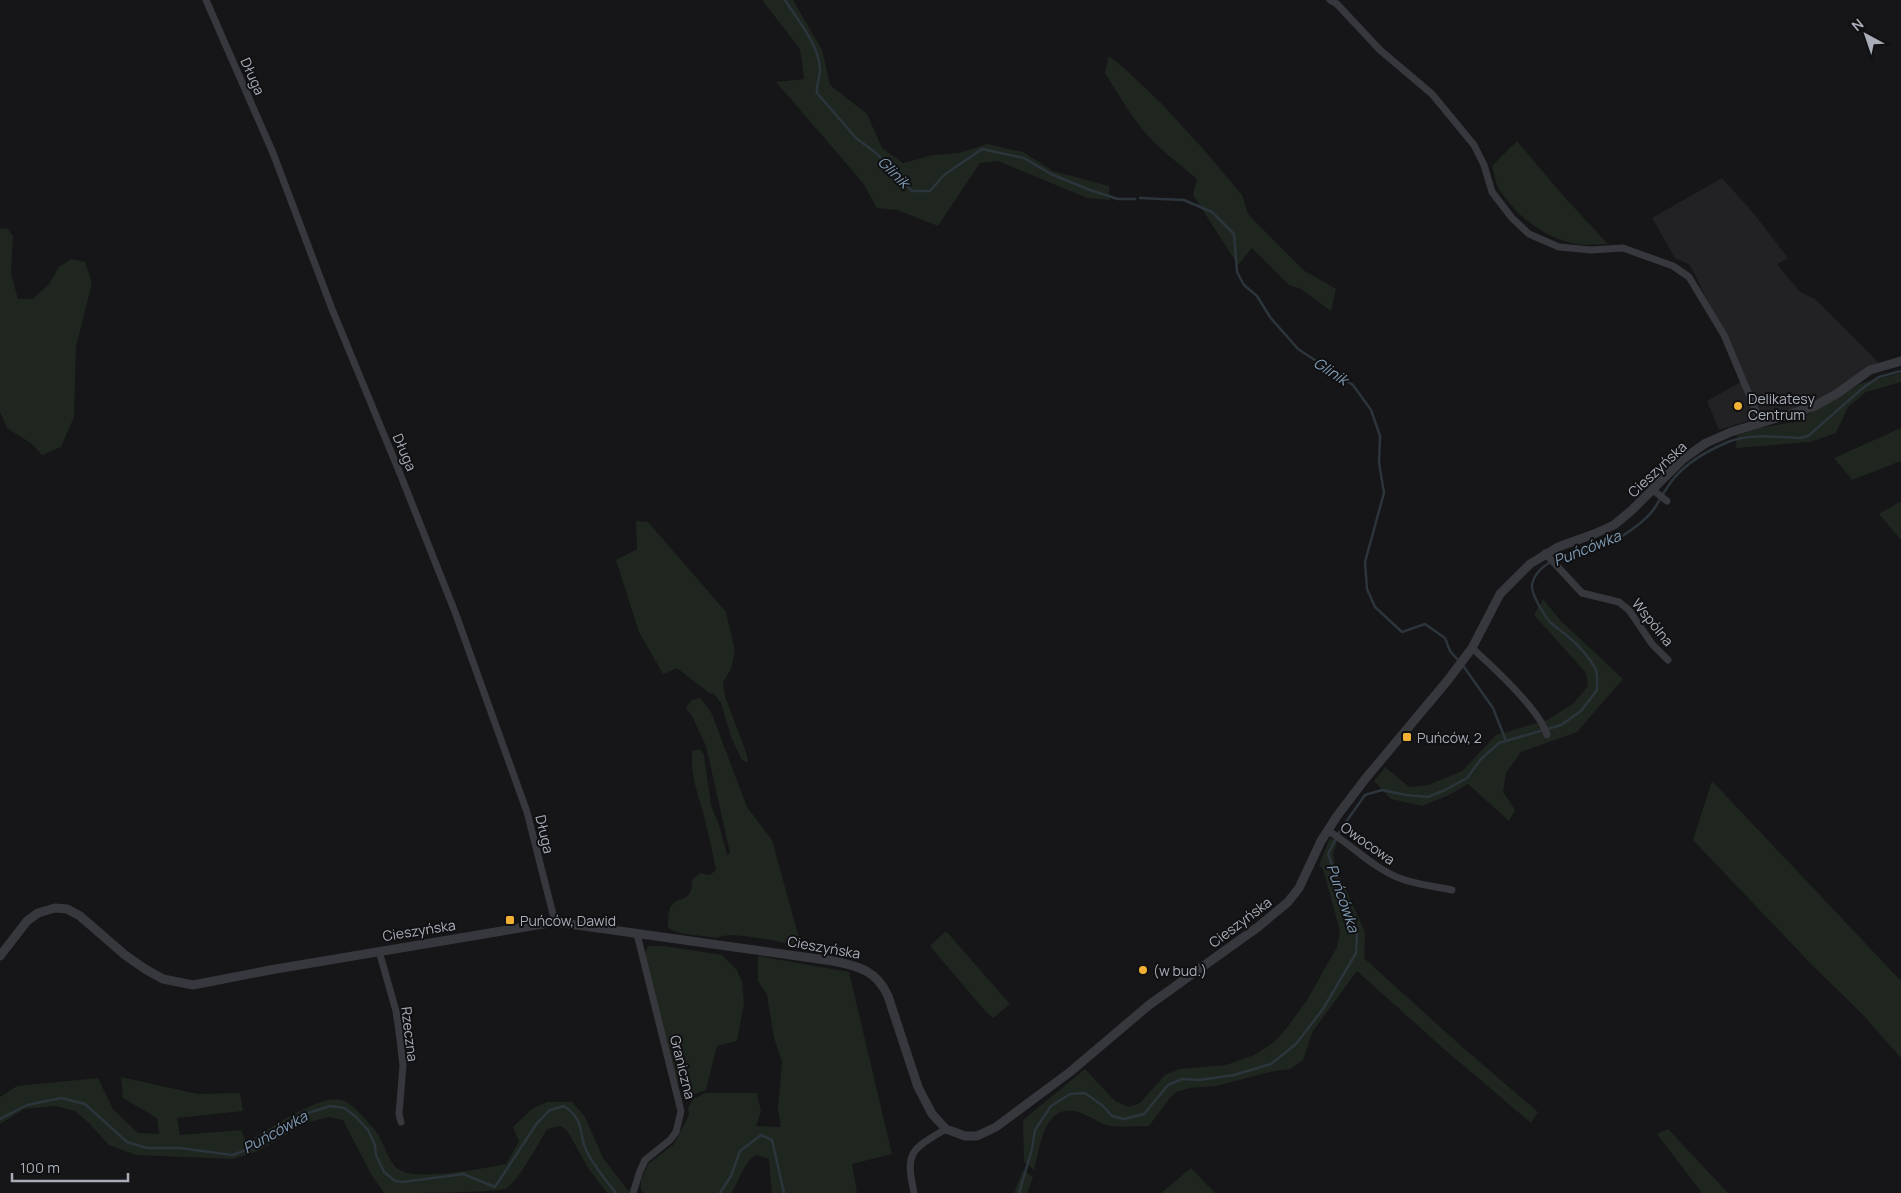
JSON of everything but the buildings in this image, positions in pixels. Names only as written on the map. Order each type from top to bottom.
[{"type":"street","name":"Długa","points":[[206,0],[273,153],[332,309],[402,476],[455,612],[527,812],[555,922]]},
{"type":"street","points":[[1330,0],[1337,4],[1380,50],[1432,94],[1474,145],[1484,165],[1492,192],[1512,218],[1529,234],[1559,247],[1591,250],[1623,248],[1673,266],[1688,277],[1724,335],[1761,422]]},
{"type":"street","name":"Cieszyńska","points":[[0,956],[27,921],[38,913],[55,908],[67,909],[80,916],[125,955],[145,969],[163,979],[188,985],[199,985],[270,970],[555,922],[833,961],[855,965],[870,971],[885,989],[918,1087],[926,1106],[935,1118],[946,1129],[959,1135],[970,1136],[989,1131],[1005,1122],[1070,1072],[1169,990],[1268,919],[1288,902],[1299,888],[1330,831],[1366,778],[1448,680],[1472,648],[1500,594],[1530,564],[1614,525],[1656,492],[1683,459],[1706,443],[1731,432],[1813,407],[1838,393],[1870,370],[1901,361]]},
{"type":"street","points":[[1656,492],[1667,501]]},
{"type":"street","name":"Wspólna","points":[[1547,555],[1582,593],[1619,602],[1629,610],[1652,644],[1668,660]]},
{"type":"street","points":[[1472,648],[1496,670],[1545,726],[1547,735]]},
{"type":"street","name":"Owocowa","points":[[1330,831],[1373,863],[1398,877],[1420,885],[1452,890]]},
{"type":"street","name":"Graniczna","points":[[633,1193],[645,1160],[666,1144],[676,1132],[681,1111],[636,934]]},
{"type":"street","name":"Rzeczna","points":[[379,951],[396,1011],[400,1038],[403,1066],[399,1114],[401,1122]]},
{"type":"street","points":[[914,1193],[909,1170],[910,1160],[917,1148],[946,1129]]},
{"type":"shaded area","points":[[762,0],[793,0],[822,50],[830,85],[867,114],[882,148],[903,163],[933,155],[959,153],[987,144],[1023,152],[1053,171],[1109,186],[1110,200],[1087,198],[998,161],[980,163],[938,226],[897,210],[877,208],[863,183],[776,82],[804,79],[800,49]]},
{"type":"shaded area","points":[[1109,56],[1162,104],[1204,150],[1242,195],[1248,214],[1303,270],[1336,289],[1331,311],[1301,289],[1289,285],[1252,248],[1238,265],[1193,195],[1197,179],[1148,136],[1127,108],[1105,73]]},
{"type":"shaded area","points":[[1517,141],[1567,200],[1608,244],[1584,245],[1558,239],[1534,226],[1513,207],[1497,185],[1492,166]]},
{"type":"shaded area","points":[[1722,178],[1755,215],[1788,258],[1777,264],[1800,292],[1815,299],[1878,362],[1825,397],[1803,407],[1770,414],[1719,430],[1707,401],[1746,379],[1690,265],[1675,258],[1652,218]]},
{"type":"shaded area","points":[[7,228],[13,236],[11,273],[18,299],[33,299],[49,284],[59,267],[71,259],[85,262],[92,283],[76,346],[74,417],[61,447],[42,455],[32,444],[7,428],[0,412],[0,229]]},
{"type":"shaded area","points":[[1901,373],[1901,382],[1866,392],[1848,407],[1836,433],[1810,442],[1736,448],[1737,435],[1759,428],[1795,422],[1862,383]]},
{"type":"shaded area","points":[[1901,428],[1901,461],[1852,480],[1834,458]]},
{"type":"shaded area","points":[[1901,501],[1901,540],[1879,514]]},
{"type":"shaded area","points":[[636,521],[648,522],[726,612],[735,651],[731,669],[723,682],[725,696],[747,755],[748,763],[742,760],[731,737],[721,703],[714,694],[709,693],[677,668],[663,674],[639,632],[616,560],[637,549]]},
{"type":"shaded area","points":[[1543,599],[1560,620],[1623,679],[1577,732],[1521,752],[1506,773],[1503,792],[1515,810],[1509,821],[1468,784],[1449,795],[1422,806],[1391,799],[1374,781],[1385,767],[1409,787],[1428,785],[1462,771],[1496,735],[1547,720],[1573,704],[1588,686],[1586,673],[1534,615]]},
{"type":"shaded area","points":[[700,698],[711,712],[747,807],[772,840],[799,938],[793,944],[732,935],[717,938],[679,933],[668,928],[670,908],[690,893],[692,880],[700,873],[710,875],[716,870],[705,819],[694,782],[692,751],[700,749],[704,755],[711,805],[720,828],[727,855],[730,853],[706,746],[692,716],[686,708],[691,700]]},
{"type":"shaded area","points":[[1712,781],[1901,981],[1901,1058],[1864,1016],[1810,963],[1693,840]]},
{"type":"shaded area","points":[[1330,838],[1337,841],[1333,855],[1335,865],[1365,932],[1364,958],[1460,1045],[1538,1112],[1531,1123],[1444,1049],[1357,971],[1313,1031],[1303,1060],[1290,1069],[1274,1071],[1216,1086],[1190,1088],[1176,1092],[1149,1126],[1111,1126],[1078,1112],[1067,1111],[1058,1114],[1051,1120],[1046,1129],[1034,1170],[1024,1162],[1023,1120],[1085,1069],[1115,1101],[1129,1107],[1140,1103],[1165,1075],[1180,1069],[1226,1065],[1254,1055],[1273,1043],[1286,1029],[1307,1000],[1337,947],[1340,931],[1323,869],[1319,865]]},
{"type":"shaded area","points":[[946,931],[1010,1004],[993,1018],[930,946]]},
{"type":"shaded area","points":[[648,946],[665,946],[722,955],[737,970],[742,982],[744,1004],[737,1041],[717,1046],[706,1090],[686,1097],[675,1076],[645,953]]},
{"type":"shaded area","points":[[758,956],[849,972],[892,1154],[852,1164],[857,1193],[772,1193],[769,1159],[756,1155],[748,1162],[731,1193],[644,1193],[641,1190],[641,1180],[648,1164],[674,1144],[689,1115],[688,1108],[693,1099],[705,1093],[757,1093],[761,1112],[756,1126],[781,1127],[778,1110],[782,1061],[774,1038],[767,995],[758,981]]},
{"type":"shaded area","points":[[121,1077],[198,1094],[240,1093],[243,1111],[177,1118],[180,1135],[241,1130],[246,1142],[307,1107],[332,1099],[342,1100],[356,1109],[366,1119],[379,1137],[389,1158],[398,1169],[407,1173],[419,1174],[451,1173],[506,1164],[519,1141],[513,1127],[532,1109],[547,1102],[572,1102],[585,1117],[603,1158],[630,1193],[607,1193],[588,1168],[568,1132],[561,1126],[547,1129],[522,1170],[505,1189],[466,1192],[384,1193],[371,1174],[343,1120],[329,1117],[306,1123],[258,1151],[233,1159],[136,1155],[109,1145],[75,1111],[56,1106],[24,1109],[0,1124],[0,1097],[17,1086],[98,1078],[113,1109],[138,1133],[159,1134],[157,1118],[123,1098]]},
{"type":"shaded area","points":[[1668,1129],[1728,1193],[1702,1193],[1657,1134]]},
{"type":"shaded area","points":[[1191,1168],[1215,1193],[1161,1193]]},
{"type":"shaded area","points":[[1023,1170],[1033,1177],[1027,1193],[1014,1193]]},
{"type":"waterway","name":"Glinik","points":[[785,0],[807,33],[816,51],[820,70],[817,93],[856,138],[876,153],[912,191],[930,191],[944,175],[982,149],[1024,158],[1051,174],[1090,190],[1118,199],[1135,199]]},
{"type":"waterway","name":"Glinik","points":[[1140,198],[1184,200],[1212,212],[1234,234],[1237,272],[1244,285],[1257,296],[1270,317],[1298,349],[1353,385],[1371,410],[1380,436],[1379,463],[1384,493],[1365,562],[1367,589],[1375,607],[1402,632],[1425,624],[1445,638],[1450,651],[1458,660]]},
{"type":"waterway","name":"Puńcówka","points":[[1019,1193],[1032,1149],[1035,1130],[1051,1106],[1070,1094],[1085,1093],[1103,1106],[1112,1116],[1124,1119],[1144,1114],[1168,1085],[1182,1079],[1199,1080],[1234,1075],[1271,1064],[1296,1044],[1323,1009],[1356,953],[1357,934],[1328,854],[1341,829],[1365,795],[1382,790],[1428,797],[1467,778],[1481,759],[1499,743],[1561,725],[1581,711],[1597,690],[1597,673],[1582,650],[1550,622],[1541,610],[1532,585],[1537,574],[1545,566],[1569,554],[1609,543],[1629,531],[1653,511],[1675,477],[1693,461],[1707,452],[1728,442],[1745,437],[1800,438],[1808,436],[1864,387],[1879,377],[1901,371]]},
{"type":"waterway","name":"Glinik","points":[[1464,667],[1493,708],[1506,741]]},
{"type":"waterway","name":"Puńcówka","points":[[0,1119],[27,1105],[61,1098],[85,1104],[127,1142],[147,1148],[180,1148],[232,1155],[253,1148],[302,1115],[330,1106],[344,1108],[355,1116],[368,1130],[384,1172],[395,1181],[403,1182],[463,1174],[495,1187],[537,1123],[550,1110],[564,1106],[576,1117],[588,1154],[616,1193]]},
{"type":"waterway","name":"Puńcówka","points":[[720,1193],[731,1176],[740,1151],[761,1135],[772,1140],[784,1193]]},
{"type":"place","name":"Delikatesy Centrum","points":[[1738,406]]},
{"type":"place","name":"Puńców, 2","points":[[1407,737]]},
{"type":"place","name":"Puńców, Dawid","points":[[510,920]]},
{"type":"place","name":"(w bud.)","points":[[1143,970]]}]
